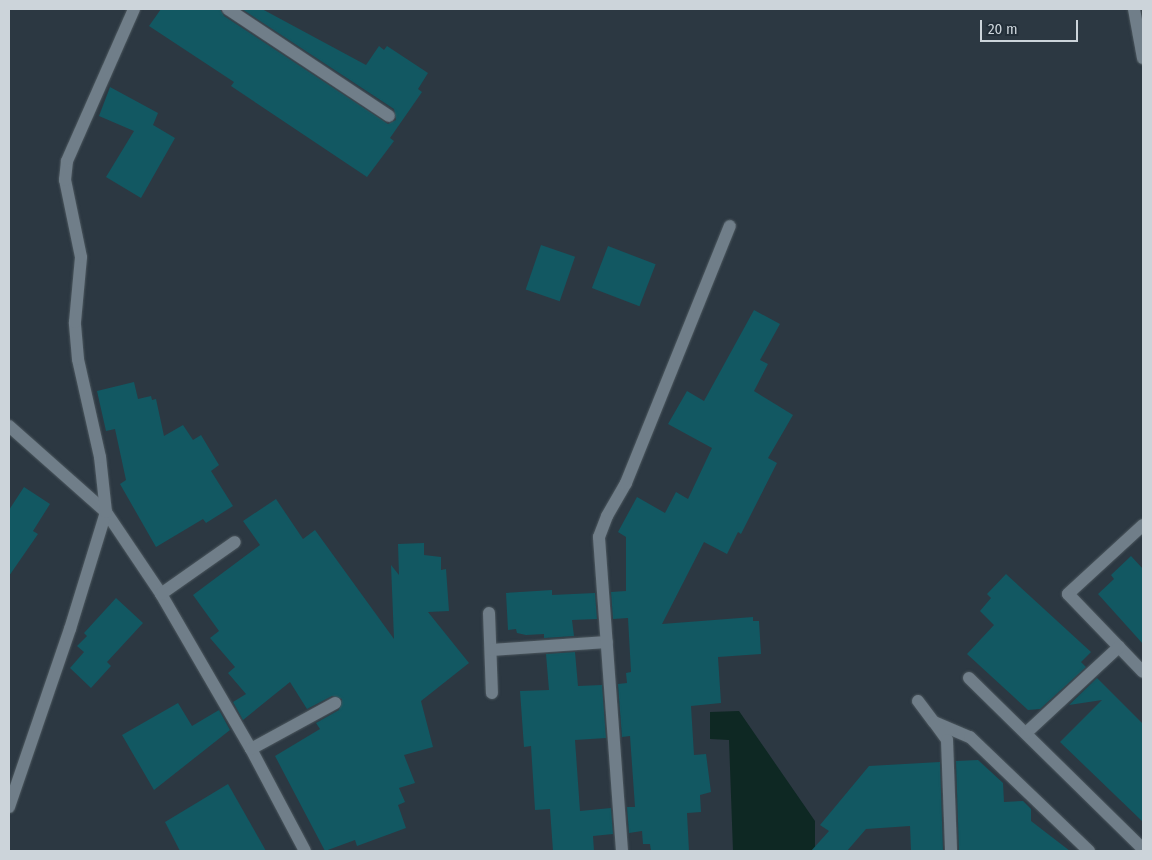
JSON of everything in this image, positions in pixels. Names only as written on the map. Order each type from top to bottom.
[{"type":"street","points":[[9,807],[70,629],[106,512],[100,457],[78,359],[75,322],[81,257],[64,180],[67,161],[134,9]]},
{"type":"street","points":[[228,9],[389,116]]},
{"type":"street","points":[[1134,9],[1143,58]]},
{"type":"street","points":[[622,851],[599,537],[607,516],[626,482],[730,226]]},
{"type":"street","points":[[9,426],[106,512],[161,594],[251,749],[305,851]]},
{"type":"street","points":[[1143,525],[1068,594],[1143,672]]},
{"type":"street","points":[[161,594],[235,542]]},
{"type":"street","points":[[489,613],[492,693]]},
{"type":"street","points":[[491,650],[606,642]]},
{"type":"street","points":[[1026,733],[1119,647]]},
{"type":"street","points":[[969,678],[1143,849]]},
{"type":"street","points":[[918,701],[947,740],[951,851]]},
{"type":"street","points":[[251,749],[335,703]]},
{"type":"street","points":[[934,722],[970,737],[1089,851]]},
{"type":"shaded area","points":[[739,711],[815,821],[815,851],[733,851],[729,740],[710,739],[710,712]]},
{"type":"building","points":[[161,9],[220,9],[224,16],[388,124],[396,120],[394,109],[242,9],[262,9],[366,65],[379,46],[384,50],[387,46],[428,73],[418,89],[422,92],[390,138],[394,141],[367,177],[231,86],[234,82],[149,26]]},
{"type":"building","points":[[110,87],[158,113],[153,125],[175,138],[141,198],[106,177],[134,131],[99,116]]},
{"type":"building","points":[[541,245],[575,257],[560,301],[526,289]]},
{"type":"building","points":[[608,246],[656,264],[639,306],[592,288]]},
{"type":"building","points":[[754,310],[780,324],[760,360],[768,364],[754,391],[793,415],[768,458],[777,463],[741,534],[738,532],[727,554],[704,542],[662,624],[753,617],[753,621],[759,621],[761,654],[718,657],[721,703],[691,706],[694,755],[706,754],[711,792],[700,795],[701,812],[687,813],[689,851],[651,851],[650,844],[643,844],[642,831],[629,833],[627,807],[635,807],[630,736],[622,737],[618,684],[627,683],[626,673],[631,672],[628,618],[613,619],[611,592],[626,591],[626,537],[618,532],[637,497],[665,513],[676,492],[688,499],[712,448],[668,424],[687,391],[704,401]]},
{"type":"building","points":[[134,382],[138,399],[151,396],[152,400],[156,399],[164,436],[183,425],[193,440],[201,435],[219,465],[211,471],[233,506],[206,523],[203,519],[156,547],[120,484],[126,480],[115,429],[106,431],[97,391]]},
{"type":"building","points":[[24,487],[50,504],[33,531],[38,534],[9,576],[9,510]]},
{"type":"building","points":[[276,499],[303,539],[315,530],[394,639],[391,565],[399,575],[398,544],[424,543],[424,555],[441,557],[441,570],[446,569],[449,611],[428,612],[469,663],[421,701],[433,747],[404,755],[415,783],[399,788],[405,802],[398,805],[406,828],[357,846],[355,840],[325,851],[275,756],[320,729],[316,723],[339,710],[342,699],[332,696],[307,709],[290,682],[243,720],[233,702],[246,694],[228,673],[235,667],[210,638],[219,631],[193,595],[260,545],[243,521]]},
{"type":"building","points":[[1131,556],[1143,569],[1143,644],[1098,594],[1114,579],[1111,575]]},
{"type":"building","points":[[1006,574],[1091,652],[1081,662],[1086,667],[1040,709],[1028,710],[967,654],[994,625],[980,611],[991,598],[987,594]]},
{"type":"building","points":[[552,590],[552,595],[595,593],[597,619],[572,620],[574,636],[544,638],[544,634],[526,635],[517,633],[516,629],[508,630],[506,593]]},
{"type":"building","points":[[116,598],[143,623],[107,662],[111,666],[91,688],[70,668],[84,652],[77,646],[87,636],[84,633]]},
{"type":"building","points":[[575,652],[578,686],[602,685],[606,738],[575,740],[580,811],[611,808],[613,834],[593,836],[594,851],[553,851],[550,809],[535,810],[531,746],[524,747],[520,691],[549,690],[546,654]]},
{"type":"building","points":[[1097,678],[1143,724],[1143,822],[1060,742],[1102,700],[1069,705]]},
{"type":"building","points":[[178,703],[192,726],[219,710],[230,730],[154,790],[122,735]]},
{"type":"building","points":[[978,760],[1003,783],[1004,802],[1023,801],[1031,809],[1031,821],[1070,851],[959,851],[956,761]]},
{"type":"building","points":[[940,762],[943,851],[911,851],[910,826],[866,829],[847,851],[811,851],[829,831],[820,825],[869,766]]},
{"type":"building","points":[[228,784],[266,851],[180,851],[165,822]]}]
